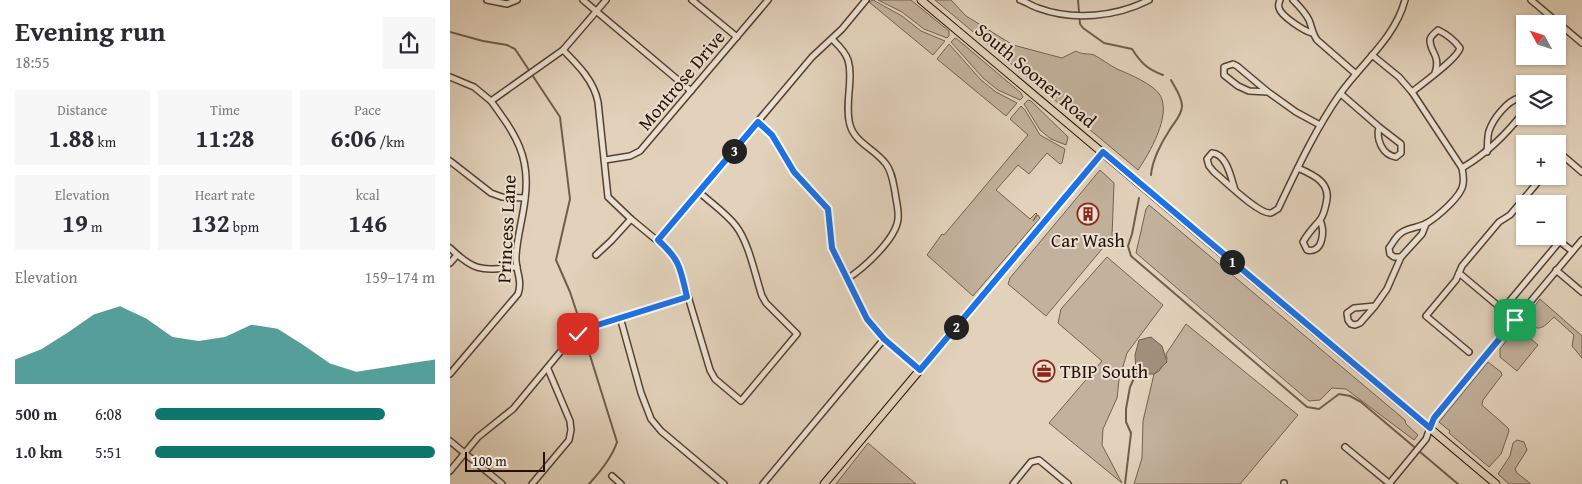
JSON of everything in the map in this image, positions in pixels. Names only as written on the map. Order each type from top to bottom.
[{"type":"main road","name":"South Sooner Road","points":[[921,0],[1496,484]]},
{"type":"main road","points":[[824,484],[1103,152]]},
{"type":"street","points":[[487,0],[507,4],[517,0]]},
{"type":"street","points":[[583,0],[691,91]]},
{"type":"street","points":[[450,78],[474,87],[491,100],[563,50],[606,0]]},
{"type":"street","points":[[692,0],[736,37]]},
{"type":"street","name":"Montrose Drive","points":[[604,160],[630,156],[640,151],[768,0]]},
{"type":"street","points":[[658,240],[812,56],[832,39],[866,0]]},
{"type":"street","points":[[1020,0],[1038,8],[1077,16],[1088,16],[1111,13],[1149,0]]},
{"type":"street","points":[[1280,0],[1280,12],[1303,29],[1312,33],[1317,40],[1356,74]]},
{"type":"street","points":[[1293,0],[1306,14],[1312,27],[1312,33]]},
{"type":"street","points":[[1235,190],[1222,157],[1212,153],[1207,160],[1208,166],[1214,172],[1235,190],[1255,207],[1264,212],[1271,213],[1278,209],[1320,124],[1356,74],[1393,30],[1405,0]]},
{"type":"street","points":[[1531,0],[1582,43]]},
{"type":"street","points":[[1412,92],[1435,73],[1459,52],[1460,48],[1444,32],[1438,30],[1430,40],[1438,64],[1435,73]]},
{"type":"street","points":[[832,39],[844,51],[848,60],[848,113],[850,126],[855,135],[863,144],[879,156],[891,173],[898,218],[895,229],[886,243],[867,263],[847,279]]},
{"type":"street","points":[[563,50],[586,75],[596,90],[608,197],[673,254],[678,263],[710,370],[720,384],[741,401],[797,334],[766,304],[743,237],[736,226],[699,192]]},
{"type":"street","points":[[1372,55],[1412,92],[1462,168],[1464,183],[1462,190],[1444,210],[1426,224],[1400,233],[1394,240],[1389,248],[1390,254],[1394,257],[1401,257]]},
{"type":"street","points":[[1268,92],[1249,90],[1238,86],[1226,78],[1224,68],[1233,64],[1238,66],[1268,92],[1296,112],[1320,124]]},
{"type":"street","points":[[1341,94],[1401,144],[1401,154],[1396,157],[1386,153],[1378,142],[1379,127]]},
{"type":"street","points":[[1487,152],[1490,129],[1512,100],[1516,99]]},
{"type":"street","name":"Princess Lane","points":[[450,374],[518,294],[521,286],[517,267],[517,249],[526,198],[523,156],[518,141],[491,100]]},
{"type":"street","points":[[1462,168],[1487,152],[1516,120]]},
{"type":"street","points":[[758,122],[772,135],[794,172],[828,209],[832,248],[867,319],[884,339],[920,370]]},
{"type":"street","points":[[1566,158],[1582,172]]},
{"type":"street","points":[[450,161],[491,193],[502,197],[526,198]]},
{"type":"street","points":[[1298,168],[1316,176],[1323,182],[1328,193],[1320,220],[1303,242],[1304,248],[1307,250],[1316,250],[1320,243],[1322,227],[1320,220]]},
{"type":"street","points":[[1527,195],[1535,185]]},
{"type":"street","points":[[1469,352],[1426,316],[1456,280],[1462,266],[1499,222],[1516,208]]},
{"type":"street","points":[[596,255],[612,241],[631,219]]},
{"type":"street","points":[[1375,306],[1354,308],[1347,313],[1348,320],[1351,324],[1355,325],[1360,323],[1375,306],[1386,289],[1401,257],[1422,234],[1426,224]]},
{"type":"street","points":[[1346,447],[1389,484],[1426,439],[1434,418],[1582,240]]},
{"type":"street","points":[[1503,309],[1557,245]]},
{"type":"street","points":[[1564,245],[1572,252]]},
{"type":"street","points":[[450,248],[457,255],[480,269],[517,267]]},
{"type":"street","points":[[450,264],[457,255]]},
{"type":"street","points":[[1556,270],[1582,292]]},
{"type":"street","points":[[1459,273],[1515,320]]},
{"type":"street","points":[[450,471],[478,437],[513,409],[572,339],[584,330],[687,297]]},
{"type":"street","points":[[620,317],[641,393],[651,419],[661,431],[724,484]]},
{"type":"street","points":[[763,484],[884,339]]},
{"type":"street","points":[[532,484],[569,440],[571,430],[570,421],[548,369]]},
{"type":"street","points":[[450,441],[502,484]]},
{"type":"street","points":[[1013,484],[1035,460],[1043,462],[1068,484]]},
{"type":"street","points":[[612,476],[622,484]]},
{"type":"shaded area","points":[[873,0],[902,16],[921,31],[945,41],[933,55],[869,2]]},
{"type":"shaded area","points":[[878,0],[911,0],[949,31],[949,36],[947,38],[924,29],[902,12]]},
{"type":"shaded area","points":[[935,0],[951,0],[966,16],[1013,45],[1062,58],[1076,51],[1094,55],[1157,91],[1163,103],[1161,123],[1153,145],[1138,170]]},
{"type":"shaded area","points":[[955,38],[1021,93],[1023,97],[1020,100],[998,90],[983,78],[951,42]]},
{"type":"shaded area","points":[[949,44],[981,80],[996,92],[1017,103],[1006,116],[937,59]]},
{"type":"shaded area","points":[[1028,100],[1068,137],[1066,145],[1051,139],[1040,130],[1024,104]]},
{"type":"shaded area","points":[[1021,106],[1040,135],[1065,149],[1062,163],[1060,164],[1047,153],[1029,174],[1018,165],[996,190],[1030,219],[1036,213],[1033,221],[1038,215],[1040,218],[973,296],[927,255],[942,234],[944,235],[1028,135],[1010,119]]},
{"type":"shaded area","name":"Car Wash","points":[[1100,170],[1114,183],[1112,237],[1046,316],[1008,284],[1010,278]]},
{"type":"shaded area","points":[[1149,205],[1405,420],[1406,424],[1418,435],[1414,440],[1346,389],[1332,388],[1320,400],[1309,401],[1136,253],[1146,209]]},
{"type":"shaded area","points":[[1107,257],[1163,305],[1127,353],[1119,380],[1117,398],[1103,429],[1102,445],[1122,483],[1049,423],[1102,361],[1058,323],[1061,309]]},
{"type":"shaded area","points":[[1540,299],[1582,336],[1582,358],[1572,346],[1574,335],[1554,317],[1540,328],[1533,327],[1524,320]]},
{"type":"shaded area","points":[[1186,324],[1298,415],[1240,484],[1134,484],[1142,458],[1143,421],[1154,374],[1159,371],[1167,359],[1166,354]]},
{"type":"shaded area","points":[[1517,327],[1538,345],[1517,371],[1500,357],[1500,349]]},
{"type":"shaded area","points":[[1151,337],[1162,346],[1167,362],[1154,374],[1136,374],[1135,355],[1139,340]]},
{"type":"shaded area","points":[[1488,362],[1501,372],[1502,375],[1483,400],[1482,405],[1509,431],[1501,454],[1489,467],[1439,422]]},
{"type":"shaded area","points":[[1517,440],[1524,442],[1527,450],[1515,469],[1517,473],[1531,484],[1509,484],[1498,474],[1510,456],[1513,443]]},
{"type":"shaded area","points":[[868,443],[916,484],[836,484]]},
{"type":"waterway","points":[[1078,0],[1080,24],[1083,28],[1104,43],[1132,49],[1145,65],[1163,75]]},
{"type":"waterway","points":[[450,32],[507,45],[515,49],[560,117],[570,199],[556,260],[570,292],[582,328]]},
{"type":"waterway","points":[[1151,175],[1160,147],[1182,110],[1181,99],[1171,80]]},
{"type":"waterway","points":[[1139,198],[1128,246],[1131,256],[1307,407],[1319,409],[1339,394],[1350,396],[1361,402],[1458,484]]},
{"type":"waterway","points":[[583,333],[617,442],[609,459],[589,484]]},
{"type":"waterway","points":[[1125,484],[1131,433],[1126,422],[1126,409],[1130,387],[1136,374]]},
{"type":"place","name":"Car Wash","points":[[1088,214]]},
{"type":"place","name":"TBIP South","points":[[1044,371]]},
{"type":"route","points":[[578,334],[591,327],[620,317],[687,297],[678,263],[673,254],[658,240],[758,122],[772,135],[802,182],[828,209],[832,248],[867,319],[884,339],[920,370],[1103,152],[1430,428],[1434,418],[1515,320]]}]
